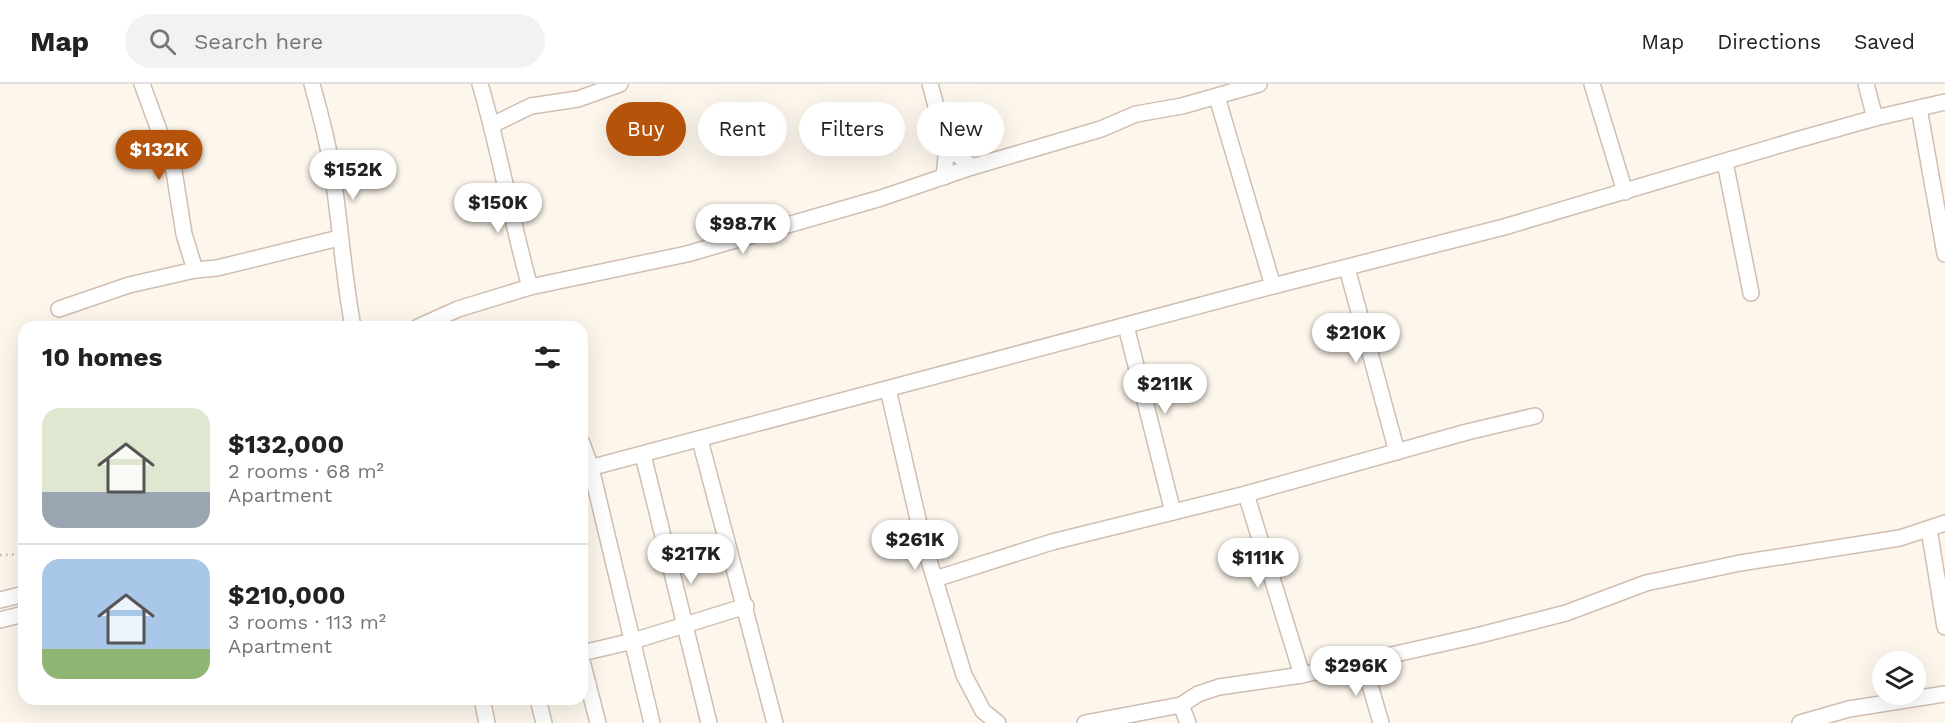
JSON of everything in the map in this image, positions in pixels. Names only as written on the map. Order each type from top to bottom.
[{"type":"street","points":[[142,84],[174,171],[184,234],[195,270]]},
{"type":"street","points":[[312,84],[325,134],[334,183],[339,238],[352,321]]},
{"type":"street","points":[[480,84],[492,125],[512,223],[530,287]]},
{"type":"street","points":[[492,125],[531,106],[578,99],[620,84]]},
{"type":"street","points":[[930,84],[935,102]]},
{"type":"street","points":[[431,321],[458,309],[530,287],[687,254],[880,198],[972,167],[1101,129],[1136,114],[1182,106],[1259,84]]},
{"type":"street","points":[[1592,84],[1626,192]]},
{"type":"street","points":[[1866,84],[1875,118]]},
{"type":"street","points":[[1217,97],[1273,286]]},
{"type":"street","points":[[588,469],[1273,286],[1504,227],[1875,118],[1945,102]]},
{"type":"street","points":[[1919,108],[1945,254]]},
{"type":"street","points":[[944,177],[946,156]]},
{"type":"street","points":[[959,156],[972,167]]},
{"type":"street","points":[[1725,162],[1751,293]]},
{"type":"street","points":[[59,309],[129,285],[195,270],[217,268],[339,238]]},
{"type":"street","points":[[1347,268],[1397,452]]},
{"type":"street","points":[[1126,326],[1173,512]]},
{"type":"street","points":[[888,389],[923,541],[964,675],[983,711],[998,723]]},
{"type":"street","points":[[935,579],[1052,542],[1246,494],[1467,432],[1535,416]]},
{"type":"street","points":[[700,440],[746,606],[758,662],[775,723]]},
{"type":"street","points":[[643,455],[709,723]]},
{"type":"street","points":[[588,473],[633,641],[652,723]]},
{"type":"street","points":[[1246,494],[1302,675]]},
{"type":"street","points":[[1085,723],[1181,705],[1198,694],[1219,687],[1302,675],[1476,636],[1566,613],[1646,584],[1740,563],[1900,538],[1945,523]]},
{"type":"street","points":[[1929,529],[1945,627]]},
{"type":"street","points":[[0,600],[18,596]]},
{"type":"street","points":[[588,652],[633,641],[746,606]]},
{"type":"street","points":[[0,620],[18,616]]},
{"type":"street","points":[[1363,661],[1381,723]]},
{"type":"street","points":[[588,684],[598,723]]},
{"type":"street","points":[[1800,723],[1849,709],[1945,694]]},
{"type":"street","points":[[483,705],[487,723]]},
{"type":"street","points":[[540,705],[544,723]]},
{"type":"street","points":[[1181,705],[1188,723]]},
{"type":"path","points":[[0,555],[18,554]]}]
